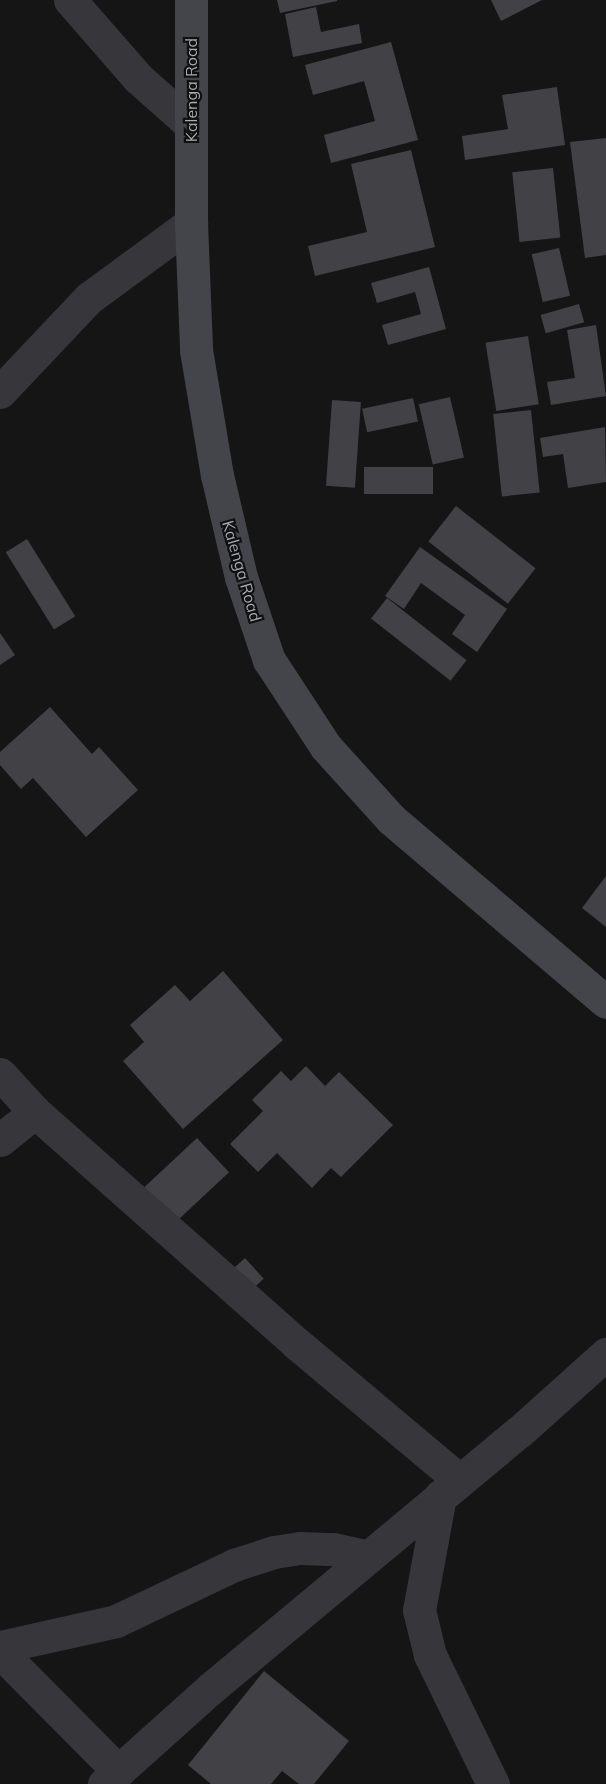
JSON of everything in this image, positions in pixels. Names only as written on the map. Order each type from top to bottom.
[{"type":"main road","name":"Kalenga Road","points":[[191,0],[191,223],[196,350],[217,475],[241,577],[270,660],[326,747],[391,819],[606,1002]]},
{"type":"street","points":[[70,0],[138,78],[190,125]]},
{"type":"street","points":[[0,392],[88,298],[191,223]]},
{"type":"street","points":[[0,1074],[35,1112],[296,1343],[450,1489]]},
{"type":"street","points":[[0,1140],[35,1112]]},
{"type":"street","points":[[368,1557],[334,1549],[300,1548],[274,1552],[234,1565],[116,1621],[0,1649],[111,1778],[606,1354]]},
{"type":"street","points":[[450,1489],[419,1610],[430,1655],[493,1784]]},
{"type":"building","points":[[277,0],[337,0],[337,1],[280,13]]},
{"type":"building","points":[[491,0],[542,0],[501,21]]},
{"type":"building","points":[[316,7],[321,32],[359,24],[362,43],[293,57],[285,14]]},
{"type":"building","points":[[391,42],[418,140],[331,163],[324,135],[375,121],[364,81],[313,95],[305,65]]},
{"type":"building","points":[[557,87],[565,145],[465,160],[462,136],[508,129],[502,95]]},
{"type":"building","points":[[606,138],[606,255],[585,258],[570,142]]},
{"type":"building","points":[[411,150],[435,247],[315,276],[308,246],[367,232],[351,164]]},
{"type":"building","points":[[553,168],[560,238],[520,242],[512,172]]},
{"type":"building","points":[[559,248],[570,296],[543,302],[532,254]]},
{"type":"building","points":[[429,267],[446,329],[388,345],[382,325],[421,314],[415,292],[377,303],[371,283]]},
{"type":"building","points":[[579,304],[584,322],[546,333],[541,315]]},
{"type":"building","points":[[596,325],[606,396],[551,405],[547,382],[575,378],[567,330]]},
{"type":"building","points":[[528,336],[539,404],[496,411],[486,343]]},
{"type":"building","points":[[450,397],[464,457],[433,465],[419,404]]},
{"type":"building","points":[[413,398],[418,421],[367,432],[362,409]]},
{"type":"building","points":[[332,400],[361,402],[355,488],[326,486]]},
{"type":"building","points":[[531,410],[540,493],[502,497],[493,414]]},
{"type":"building","points":[[605,427],[606,482],[568,488],[563,454],[543,457],[540,438]]},
{"type":"building","points":[[364,467],[433,467],[433,494],[364,494]]},
{"type":"building","points":[[456,506],[536,568],[508,604],[428,541]]},
{"type":"building","points":[[27,539],[75,616],[54,629],[6,552]]},
{"type":"building","points":[[420,547],[507,609],[477,652],[452,634],[465,615],[421,583],[404,609],[385,596]]},
{"type":"building","points":[[387,598],[467,660],[451,681],[371,618]]},
{"type":"building","points":[[0,633],[15,655],[0,665]]},
{"type":"building","points":[[50,707],[92,754],[99,747],[138,790],[86,837],[33,778],[21,789],[0,765],[0,752]]},
{"type":"building","points":[[606,876],[606,927],[582,908]]},
{"type":"building","points":[[223,971],[283,1040],[183,1129],[123,1061],[144,1042],[130,1025],[175,985],[190,1001]]},
{"type":"building","points":[[306,1066],[325,1086],[339,1072],[393,1125],[341,1177],[331,1168],[312,1188],[277,1153],[258,1172],[230,1144],[263,1111],[252,1100],[281,1071],[291,1081]]},
{"type":"building","points":[[197,1138],[229,1172],[161,1236],[129,1201]]},
{"type":"building","points":[[245,1258],[264,1279],[236,1304],[218,1283]]},
{"type":"building","points":[[264,1671],[349,1741],[314,1784],[299,1784],[282,1771],[271,1784],[211,1784],[188,1765]]}]
